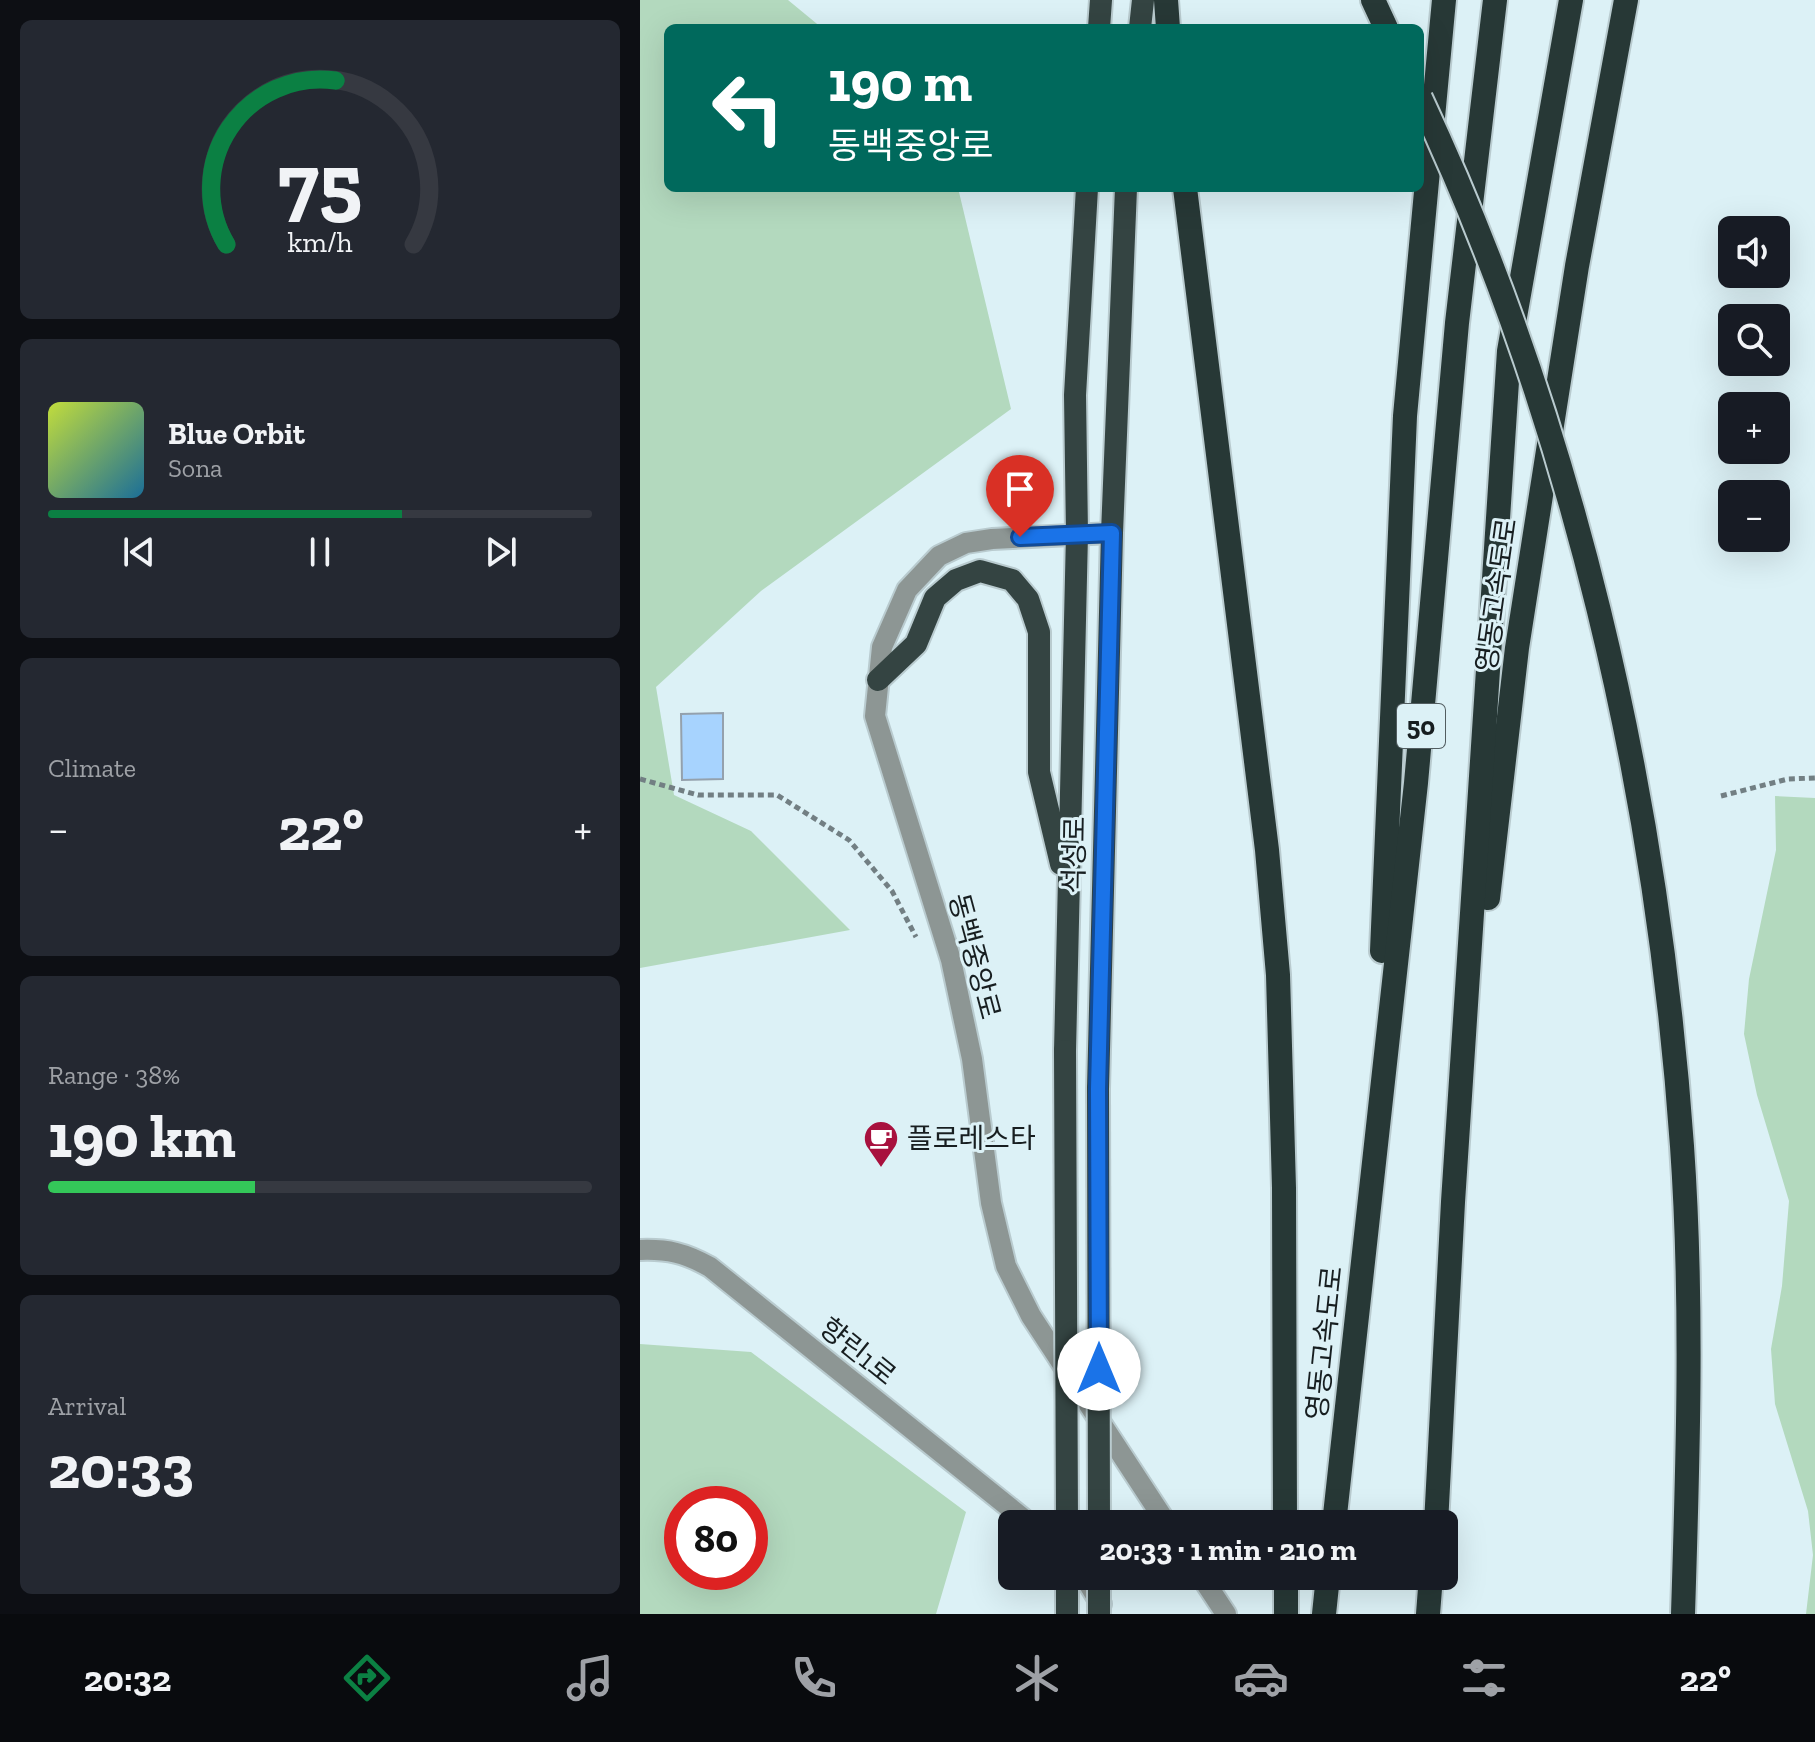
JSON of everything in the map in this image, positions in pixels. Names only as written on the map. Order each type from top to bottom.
[{"type":"highway","points":[[1099,24],[1101,0]]},
{"type":"highway","points":[[1140,24],[1143,0]]},
{"type":"highway","points":[[1166,0],[1168,24]]},
{"type":"highway","points":[[1373,0],[1384,24]]},
{"type":"highway","name":"영동고속도로","points":[[1373,1169],[1405,416],[1444,0]]},
{"type":"highway","name":"영동고속도로","points":[[1336,1510],[1416,783],[1457,323],[1495,0]]},
{"type":"highway","name":"영동고속도로","points":[[1437,1510],[1453,1202],[1509,351],[1571,0]]},
{"type":"highway","name":"영동고속도로","points":[[1453,1202],[1517,648],[1577,266],[1626,0]]},
{"type":"highway","points":[[1424,106],[1452,165],[1531,382],[1580,541],[1630,747],[1661,959],[1682,1145],[1690,1394],[1683,1614]]},
{"type":"highway","points":[[1067,1510],[1065,1051],[1077,534],[1075,395],[1086,192]]},
{"type":"highway","points":[[1186,192],[1266,836],[1277,959],[1284,1188],[1285,1510]]},
{"type":"highway","name":"석성로","points":[[1099,1510],[1098,1089],[1112,533],[1126,193]]},
{"type":"highway","points":[[878,680],[916,644],[935,598],[956,580],[980,571],[1012,580],[1028,599],[1039,632],[1039,772],[1069,896]]},
{"type":"highway","points":[[1067,1590],[1067,1614]]},
{"type":"highway","points":[[1099,1590],[1099,1614]]},
{"type":"highway","points":[[1286,1590],[1286,1614]]},
{"type":"highway","points":[[1324,1614],[1327,1590]]},
{"type":"highway","points":[[1428,1614],[1430,1590]]},
{"type":"street","name":"동백중앙로","points":[[1112,533],[966,543],[939,556],[907,590],[882,647],[875,716],[951,960],[972,1059],[991,1203],[1006,1266],[1031,1316],[1158,1510]]},
{"type":"street","name":"향린1로","points":[[640,1250],[666,1249],[688,1255],[710,1267],[1013,1510]]},
{"type":"street","points":[[1092,1590],[1107,1614]]},
{"type":"street","points":[[1210,1590],[1226,1614]]},
{"type":"path","points":[[1721,796],[1788,779],[1815,778]]},
{"type":"path","points":[[640,779],[698,795],[777,795],[849,840],[892,891],[917,938],[951,960]]},
{"type":"green space","points":[[640,0],[788,0],[817,24],[664,24],[664,192],[959,192],[1011,409],[761,591],[656,687],[674,795],[751,831],[850,930],[640,968]]},
{"type":"green space","points":[[1775,796],[1815,798],[1815,1614],[1806,1614],[1813,1555],[1808,1511],[1775,1404],[1771,1349],[1782,1286],[1789,1201],[1757,1095],[1744,1034],[1749,979],[1776,850]]},
{"type":"green space","points":[[640,1344],[751,1352],[966,1512],[936,1614],[640,1614]]},
{"type":"building","points":[[723,713],[723,779],[682,780],[681,714]]},
{"type":"place","name":"플로레스타","points":[[881,1169]]},
{"type":"route","points":[[1020,537],[1112,533],[1098,1089],[1099,1369]]}]
